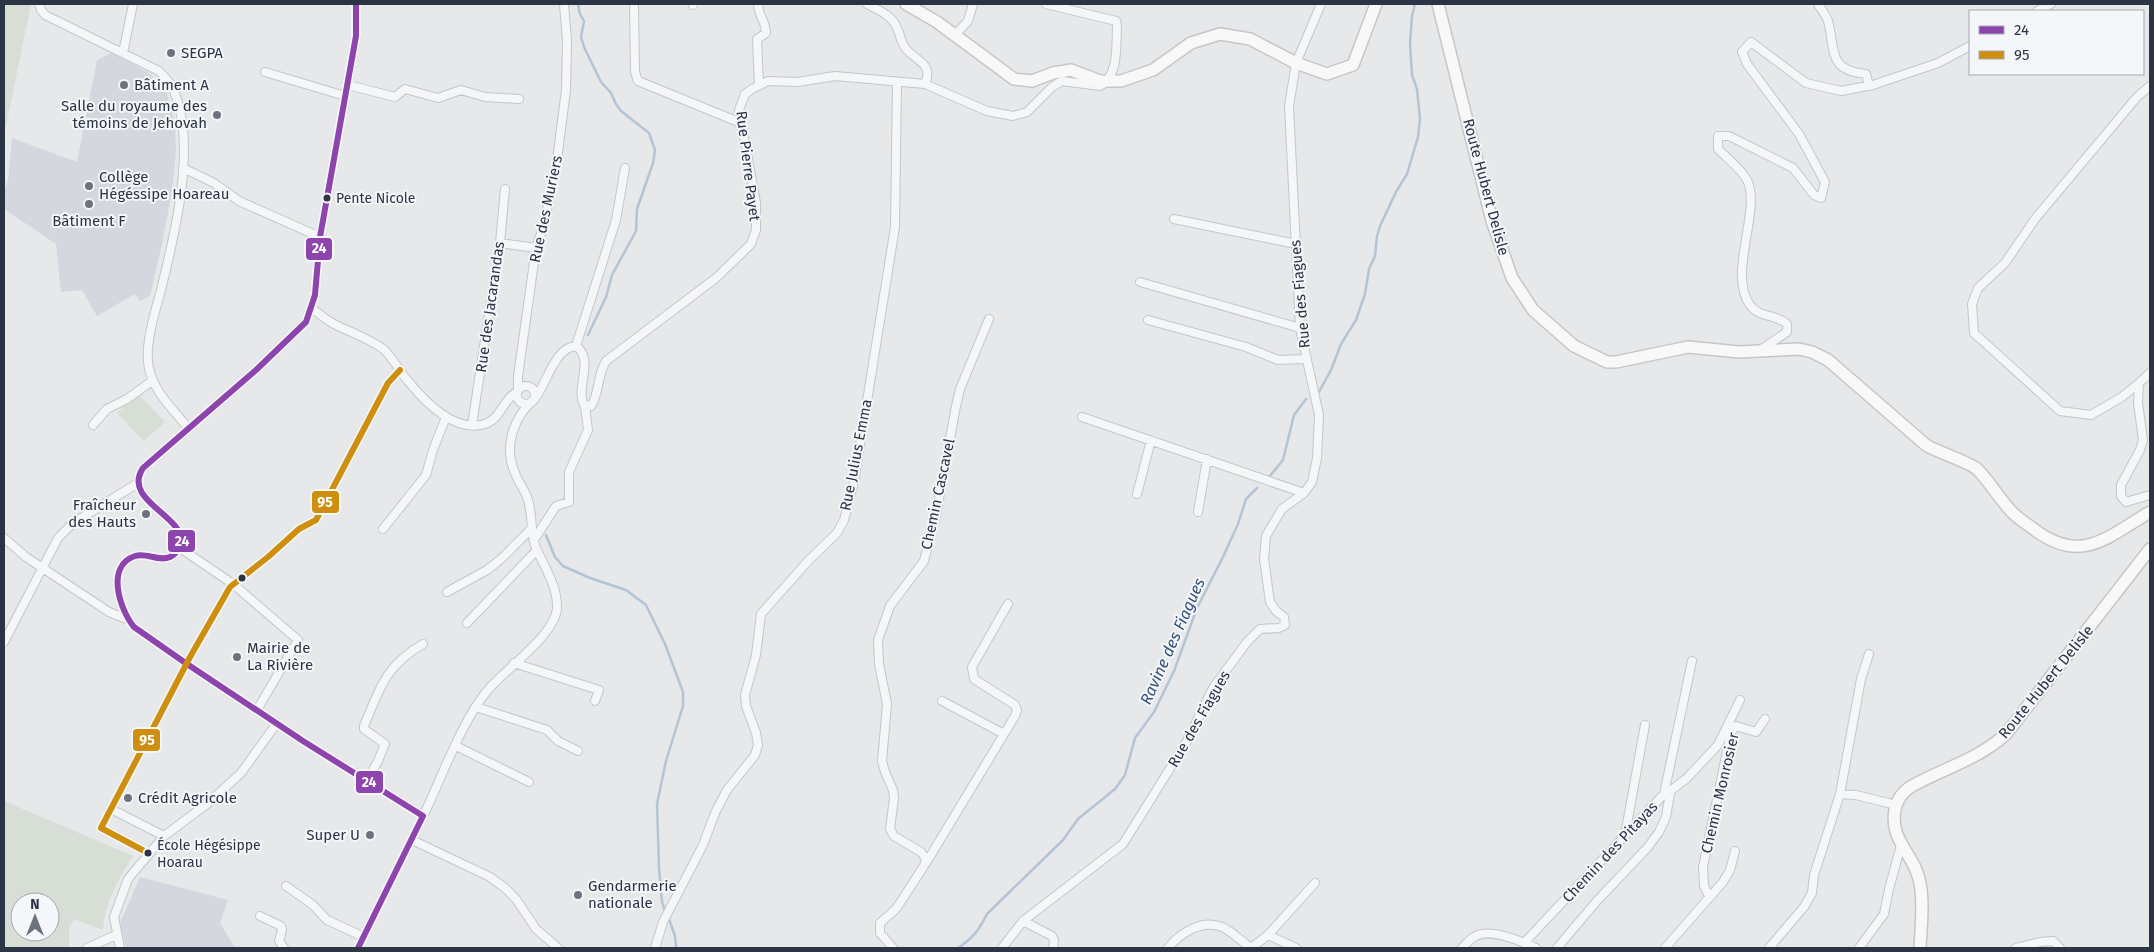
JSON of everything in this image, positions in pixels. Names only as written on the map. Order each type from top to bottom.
[{"type":"main road","points":[[906,4],[937,22],[1014,80],[1032,80],[1053,73],[1071,70],[1108,81],[1121,81],[1153,70],[1192,42],[1220,34],[1250,39],[1296,63],[1327,74],[1353,65],[1376,4]]},
{"type":"main road","name":"Route Hubert Delisle","points":[[1438,4],[1492,221],[1512,278],[1532,310],[1574,346],[1607,362],[1616,362],[1688,347],[1739,352],[1799,349],[1812,352],[1828,360],[1926,444],[1936,451],[1976,469],[2012,513],[2044,538],[2071,548],[2086,547],[2101,541],[2150,512]]},
{"type":"main road","name":"Route Hubert Delisle","points":[[1896,805],[1903,794],[1911,787],[1986,751],[2006,734],[2150,549]]},
{"type":"main road","points":[[1896,805],[1893,821],[1895,835],[1916,869],[1920,884],[1920,948]]},
{"type":"street","points":[[39,4],[41,10],[46,15],[159,71],[171,84],[181,117],[183,168],[177,213],[149,346],[148,364],[152,381],[188,428]]},
{"type":"street","points":[[123,53],[133,4]]},
{"type":"street","points":[[356,4],[356,36],[320,237],[316,286],[312,308],[306,322],[281,347],[143,468],[139,474],[138,483],[142,494],[180,531],[182,542],[180,548],[171,556],[163,559],[137,555],[124,562],[117,581],[121,600],[134,627],[257,710],[424,816]]},
{"type":"street","name":"Rue des Muriers","points":[[521,388],[536,248],[552,195],[566,90],[567,42],[564,4]]},
{"type":"street","points":[[634,4],[635,72],[638,81],[741,123]]},
{"type":"street","points":[[758,4],[758,12],[766,27],[766,33],[757,40],[759,85],[768,82],[804,82],[844,76],[924,84],[987,111],[1012,116],[1027,112],[1052,87],[1062,81],[1068,80],[1095,86],[1100,86],[1108,81],[1114,61],[1116,21],[1046,4]]},
{"type":"street","points":[[867,4],[887,15],[895,23],[904,47],[924,65],[927,77],[924,84]]},
{"type":"street","points":[[955,35],[968,21],[973,4]]},
{"type":"street","name":"Rue des Fiagues","points":[[1002,948],[1023,921],[1123,844],[1187,741],[1214,688],[1247,642],[1260,629],[1279,628],[1285,625],[1284,616],[1276,611],[1270,602],[1264,559],[1266,536],[1282,509],[1304,493],[1312,482],[1317,458],[1319,415],[1300,328],[1289,106],[1296,63],[1321,4]]},
{"type":"street","points":[[1818,4],[1827,20],[1832,50],[1838,65],[1852,72],[1866,74],[1869,86]]},
{"type":"street","points":[[2039,10],[2052,4]]},
{"type":"street","points":[[1758,351],[1787,332],[1787,324],[1781,319],[1761,315],[1749,305],[1742,284],[1745,239],[1752,196],[1747,179],[1718,148],[1718,136],[1729,136],[1793,168],[1814,195],[1821,198],[1825,182],[1798,134],[1747,64],[1742,52],[1751,42],[1806,83],[1841,91],[1869,86],[1938,63],[1969,47]]},
{"type":"street","points":[[265,72],[345,96]]},
{"type":"street","name":"Rue Julius Emma","points":[[655,948],[663,922],[702,845],[715,813],[728,790],[755,755],[758,745],[756,733],[746,706],[745,695],[756,655],[761,614],[808,560],[837,533],[844,520],[854,482],[895,227],[897,82]]},
{"type":"street","points":[[348,85],[395,97],[405,90],[438,98],[461,90],[485,97],[519,99]]},
{"type":"street","name":"Rue Pierre Payet","points":[[585,406],[590,406],[594,401],[600,373],[606,361],[716,278],[751,244],[756,230],[756,203],[739,110],[745,94],[759,85]]},
{"type":"street","points":[[2150,86],[2137,96],[2035,218],[2005,263],[1978,288],[1972,304],[1974,333],[2060,411],[2091,415],[2102,410],[2150,373]]},
{"type":"street","points":[[183,168],[214,183],[239,201],[320,237]]},
{"type":"street","points":[[576,346],[616,220],[625,168]]},
{"type":"street","name":"Rue des Jacarandas","points":[[472,425],[500,243],[505,189]]},
{"type":"street","points":[[1174,219],[1296,244]]},
{"type":"street","points":[[500,243],[536,248]]},
{"type":"street","points":[[1140,282],[1300,328]]},
{"type":"street","points":[[312,308],[332,323],[383,349],[432,406],[446,417],[472,425],[489,422],[500,412],[511,396],[521,388],[544,379]]},
{"type":"street","name":"Chemin Cascavel","points":[[926,862],[924,855],[897,839],[890,829],[894,790],[882,761],[887,704],[878,640],[890,606],[924,561],[936,515],[960,389],[989,319]]},
{"type":"street","points":[[1148,320],[1246,347],[1278,360],[1306,359]]},
{"type":"street","points":[[534,540],[556,506],[569,502],[569,472],[588,430],[585,406],[582,403],[581,394],[583,356],[582,351],[576,346]]},
{"type":"street","points":[[506,402],[521,405],[532,402],[540,391],[544,379],[565,350],[576,346]]},
{"type":"street","points":[[148,854],[101,828],[187,664],[230,587],[299,529],[316,520],[388,384],[400,370]]},
{"type":"street","points":[[93,425],[107,409],[127,399],[152,381]]},
{"type":"street","points":[[2139,383],[2138,403],[2143,440],[2140,450],[2121,485],[2121,496],[2126,502],[2150,495]]},
{"type":"street","points":[[521,388],[534,392],[532,402]]},
{"type":"street","points":[[358,948],[476,707],[487,691],[553,623],[556,610],[556,594],[537,550],[528,500],[515,474],[510,455],[511,437],[521,405],[521,388]]},
{"type":"street","points":[[383,529],[426,475],[433,450],[446,417]]},
{"type":"street","points":[[1082,417],[1304,493]]},
{"type":"street","points":[[1137,494],[1151,440]]},
{"type":"street","points":[[1198,512],[1207,459]]},
{"type":"street","points":[[4,642],[58,538],[73,523],[138,483]]},
{"type":"street","points":[[447,592],[487,570],[501,559],[532,528]]},
{"type":"street","points":[[4,538],[26,557],[110,612],[129,620]]},
{"type":"street","points":[[180,548],[233,584],[298,640],[257,710]]},
{"type":"street","points":[[467,623],[537,550]]},
{"type":"street","points":[[893,948],[880,933],[880,924],[896,909],[1015,716],[1015,705],[974,680],[972,674],[972,667],[1008,604]]},
{"type":"street","points":[[367,780],[385,744],[364,729],[364,726],[392,667],[408,653],[423,644]]},
{"type":"street","points":[[1768,948],[1804,907],[1812,893],[1814,875],[1840,794],[1861,679],[1869,654]]},
{"type":"street","name":"Chemin des Pitayas","points":[[1524,943],[1625,835],[1667,794],[1692,661]]},
{"type":"street","points":[[514,663],[599,690],[595,701]]},
{"type":"street","points":[[1557,948],[1596,902],[1648,847],[1659,832],[1666,817],[1667,794],[1686,779],[1718,744],[1740,700]]},
{"type":"street","points":[[942,701],[1004,734]]},
{"type":"street","points":[[476,707],[547,730],[558,741],[578,750]]},
{"type":"street","name":"Chemin Monrosier","points":[[1709,896],[1704,886],[1703,867],[1732,732],[1736,726],[1756,732],[1765,719]]},
{"type":"street","points":[[120,948],[114,917],[128,879],[164,836],[207,804],[240,773],[277,723]]},
{"type":"street","points":[[1625,835],[1645,725]]},
{"type":"street","points":[[456,746],[529,782]]},
{"type":"street","points":[[1840,794],[1856,795],[1896,805]]},
{"type":"street","points":[[111,810],[164,836]]},
{"type":"street","points":[[412,840],[490,877],[505,888],[516,899],[536,929],[558,948]]},
{"type":"street","points":[[1859,948],[1884,914],[1901,845]]},
{"type":"street","name":"Chemin Monrosier","points":[[1664,948],[1723,882],[1730,870],[1735,850]]},
{"type":"street","points":[[1168,948],[1174,940],[1190,929],[1205,925],[1222,927],[1251,948],[1268,935],[1315,883]]},
{"type":"street","points":[[286,886],[313,905],[327,920],[364,937]]},
{"type":"street","points":[[260,916],[281,926],[282,930],[279,941],[284,948]]},
{"type":"street","points":[[1023,921],[1052,936],[1054,940],[1053,948]]},
{"type":"street","points":[[1462,948],[1474,937],[1484,933],[1536,948]]},
{"type":"street","points":[[87,948],[116,935]]},
{"type":"street","points":[[1268,935],[1293,948]]},
{"type":"street","points":[[2016,948],[2046,941],[2053,941],[2060,948]]},
{"type":"shaded area","points":[[4,4],[31,4],[4,136]]},
{"type":"shaded area","name":"Collège Hégéssipe Hoareau","points":[[112,53],[149,73],[166,90],[175,123],[176,151],[172,191],[150,296],[140,301],[135,294],[97,316],[82,290],[61,292],[56,244],[4,209],[4,190],[8,181],[12,138],[77,162],[97,60]]},
{"type":"shaded area","points":[[138,394],[165,422],[144,441],[117,413]]},
{"type":"shaded area","points":[[4,801],[133,856],[117,882],[109,900],[103,930],[74,919],[69,928],[69,948],[4,948]]},
{"type":"shaded area","points":[[140,877],[228,900],[220,923],[235,948],[126,948],[120,923]]},
{"type":"waterway","points":[[578,4],[584,21],[581,37],[601,82],[611,93],[621,111],[649,133],[655,150],[653,163],[637,209],[636,231],[612,275],[606,297],[588,335]]},
{"type":"waterway","name":"Ravine des Fiagues","points":[[1319,392],[1331,370],[1341,344],[1356,320],[1365,294],[1369,269],[1375,256],[1380,226],[1407,174],[1418,137],[1420,119],[1417,89],[1412,75],[1410,43],[1415,4]]},
{"type":"waterway","name":"Ravine des Fiagues","points":[[1269,477],[1283,460],[1294,415],[1306,399]]},
{"type":"waterway","name":"Ravine des Fiagues","points":[[958,948],[976,933],[987,914],[1063,840],[1078,819],[1115,789],[1125,775],[1135,738],[1154,712],[1174,671],[1197,608],[1238,524],[1246,499],[1257,488]]},
{"type":"waterway","points":[[546,535],[555,557],[563,566],[590,578],[626,590],[646,605],[665,644],[683,692],[683,706],[666,761],[657,804],[659,868],[662,902],[665,911]]},
{"type":"waterway","points":[[669,919],[675,936],[676,947]]},
{"type":"transit line","name":"24","points":[[356,4],[356,36],[320,237],[315,295],[306,322],[256,370],[143,468],[139,479],[140,489],[146,498],[173,523],[179,532],[182,542],[178,551],[170,557],[161,558],[139,555],[126,561],[120,569],[118,589],[124,610],[134,627],[303,741],[423,816],[358,948]]},
{"type":"transit line","name":"95","points":[[148,853],[101,828],[190,657],[230,587],[299,529],[316,520],[388,383],[400,370]]},
{"type":"place","name":"SEGPA","points":[[171,53]]},
{"type":"place","name":"Bâtiment A","points":[[124,85]]},
{"type":"place","name":"Salle du royaume des témoins de Jehovah","points":[[217,115]]},
{"type":"place","name":"Collège Hégéssipe Hoareau","points":[[89,186]]},
{"type":"place","name":"Pente Nicole","points":[[327,198]]},
{"type":"place","name":"Bâtiment F","points":[[89,204]]},
{"type":"place","name":"Fraîcheur des Hauts","points":[[146,514]]},
{"type":"place","name":"Mairie de La Rivière","points":[[237,657]]},
{"type":"place","name":"Crédit Agricole","points":[[128,798]]},
{"type":"place","name":"Super U","points":[[370,835]]},
{"type":"place","name":"École Hégésippe Hoarau","points":[[148,853]]},
{"type":"place","name":"Gendarmerie nationale","points":[[578,895]]}]
